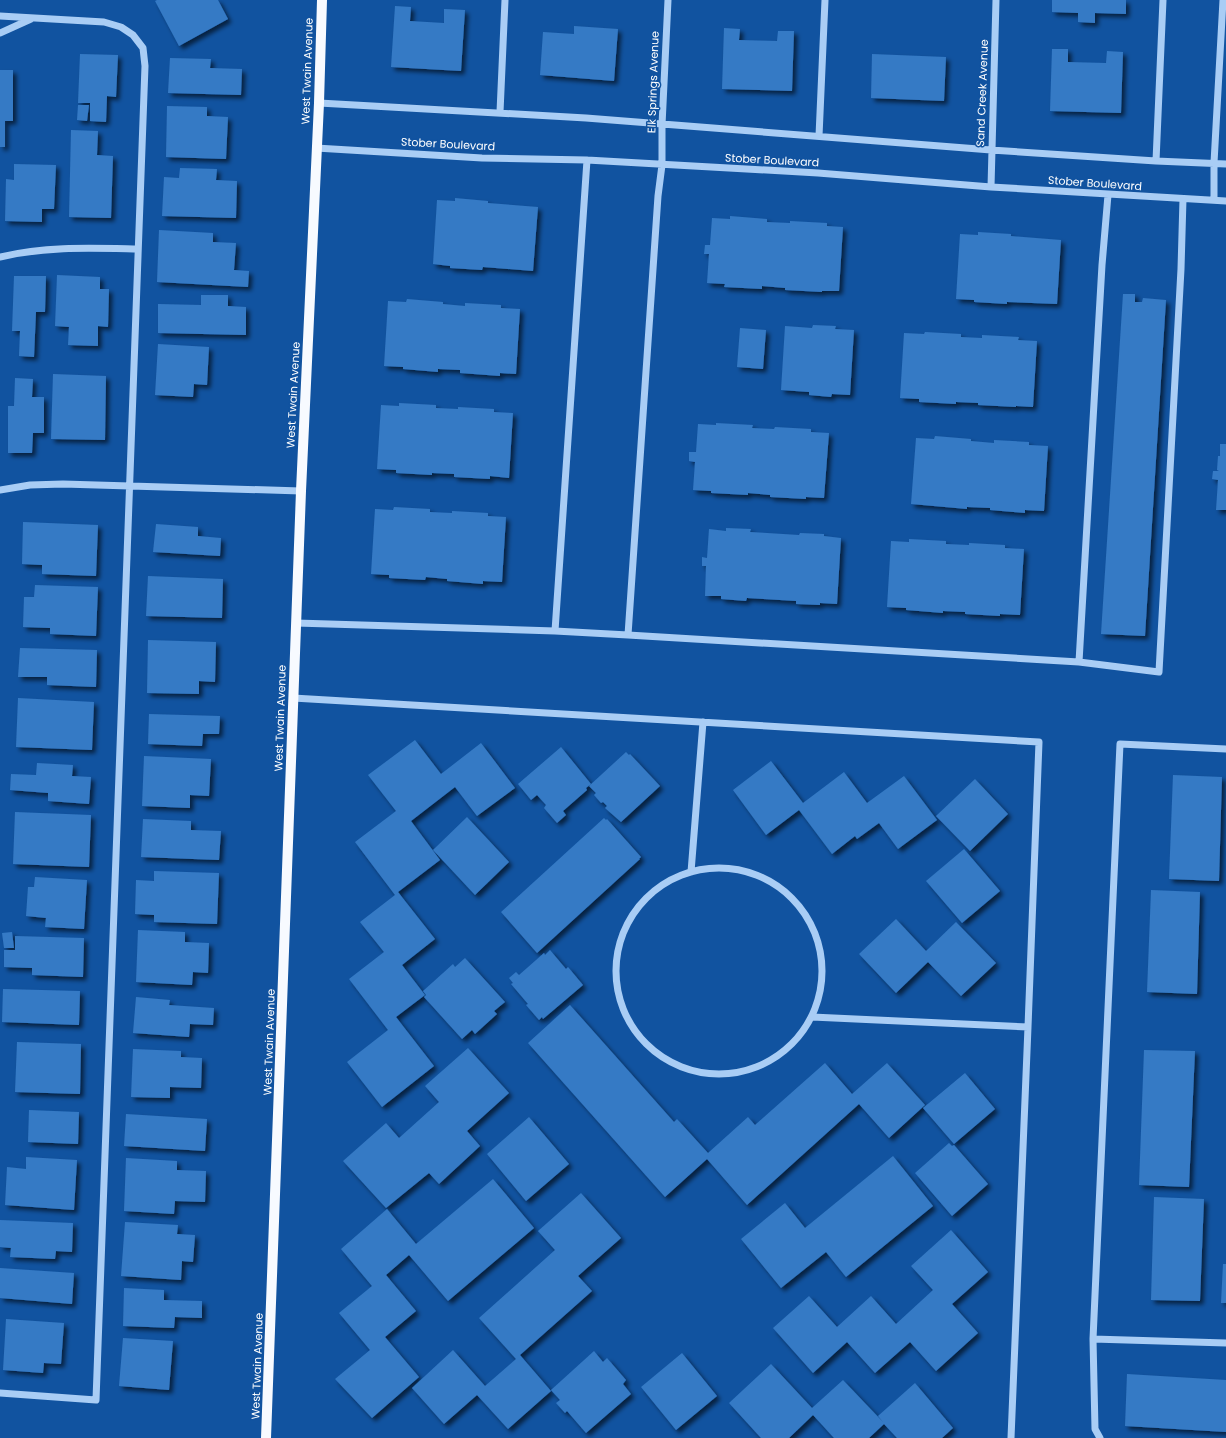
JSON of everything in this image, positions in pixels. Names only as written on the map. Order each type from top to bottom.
[{"type":"main road","name":"West Twain Avenue","points":[[266,1438],[301,491],[319,103],[322,0]]},
{"type":"street","points":[[500,112],[504,0]]},
{"type":"street","name":"Elk Springs Avenue","points":[[628,635],[658,196],[662,165],[662,125],[668,0]]},
{"type":"street","points":[[818,136],[825,0]]},
{"type":"street","name":"Sand Creek Avenue","points":[[991,187],[996,0]]},
{"type":"street","points":[[1156,161],[1163,0]]},
{"type":"street","points":[[1214,200],[1214,163],[1222,0]]},
{"type":"street","points":[[0,16],[104,22],[121,27],[134,34],[143,48],[145,66],[96,1400],[0,1393]]},
{"type":"street","points":[[0,33],[33,18]]},
{"type":"street","points":[[319,103],[500,112],[991,150],[1226,164]]},
{"type":"street","name":"Stober Boulevard","points":[[316,148],[482,158],[587,160],[818,173],[991,187],[1226,201]]},
{"type":"street","points":[[555,631],[587,160]]},
{"type":"street","points":[[1079,662],[1102,265],[1108,195]]},
{"type":"street","points":[[296,622],[628,635],[1079,662],[1159,672],[1181,269],[1183,199]]},
{"type":"street","points":[[0,257],[24,251],[60,248],[138,249]]},
{"type":"street","points":[[0,490],[30,485],[63,484],[301,491]]},
{"type":"street","points":[[293,698],[1039,742],[1011,1438]]},
{"type":"street","points":[[691,872],[703,722]]},
{"type":"street","points":[[1100,1438],[1095,1429],[1093,1339],[1120,744],[1226,749]]},
{"type":"street","points":[[711,868],[731,868],[750,872],[768,880],[779,887],[799,905],[810,922],[818,940],[822,979],[812,1017],[788,1048],[755,1068],[736,1073],[717,1074],[697,1072],[677,1065],[659,1055],[643,1041],[631,1024],[622,1005],[618,984],[617,963],[621,942],[629,923],[640,905],[655,890],[673,879],[691,872],[711,868]]},
{"type":"street","points":[[812,1017],[1028,1027]]},
{"type":"street","points":[[1093,1339],[1226,1343]]},
{"type":"building","points":[[218,0],[228,19],[179,46],[155,1]]},
{"type":"building","points":[[1052,0],[1126,0],[1126,14],[1095,13],[1095,23],[1078,22],[1078,13],[1052,12]]},
{"type":"building","points":[[395,6],[411,7],[410,21],[444,23],[444,9],[465,10],[461,71],[391,67]]},
{"type":"building","points":[[574,26],[618,29],[614,81],[540,75],[543,32],[574,34]]},
{"type":"building","points":[[724,28],[740,29],[739,40],[777,41],[778,31],[794,31],[792,91],[722,89]]},
{"type":"building","points":[[1052,49],[1068,49],[1068,62],[1106,63],[1107,51],[1123,52],[1121,113],[1050,111]]},
{"type":"building","points":[[80,54],[118,55],[116,97],[107,96],[106,122],[90,121],[90,103],[78,103]]},
{"type":"building","points":[[872,54],[946,57],[944,101],[871,98]]},
{"type":"building","points":[[170,58],[211,59],[210,68],[242,69],[241,95],[168,93]]},
{"type":"building","points":[[0,70],[13,70],[13,121],[5,121],[5,147],[0,147]]},
{"type":"building","points":[[78,105],[89,105],[87,121],[77,120]]},
{"type":"building","points":[[167,106],[207,107],[207,116],[228,117],[226,159],[166,157]]},
{"type":"building","points":[[71,130],[98,131],[97,155],[113,156],[111,218],[69,217]]},
{"type":"building","points":[[14,164],[56,165],[54,209],[42,209],[42,222],[5,221],[6,179],[14,180]]},
{"type":"building","points":[[180,168],[217,169],[216,180],[237,181],[236,218],[162,216],[164,177],[179,178]]},
{"type":"building","points":[[455,198],[488,201],[488,203],[538,207],[533,271],[483,267],[482,270],[450,268],[450,266],[433,264],[437,200],[455,201]]},
{"type":"building","points":[[730,216],[767,219],[767,222],[790,223],[790,221],[827,223],[827,226],[843,227],[839,291],[822,292],[785,290],[785,288],[762,286],[762,289],[724,287],[725,284],[707,283],[709,254],[704,254],[705,245],[710,245],[712,218],[730,219]]},
{"type":"building","points":[[159,230],[213,233],[213,242],[236,243],[234,270],[249,271],[248,287],[157,282]]},
{"type":"building","points":[[978,232],[1061,240],[1057,304],[1007,302],[1007,304],[974,302],[974,300],[956,299],[960,234],[978,235]]},
{"type":"building","points":[[57,275],[100,277],[100,289],[109,289],[108,327],[98,326],[98,346],[68,345],[69,327],[55,326]]},
{"type":"building","points":[[14,276],[46,276],[45,312],[36,312],[34,357],[19,356],[20,331],[12,331]]},
{"type":"building","points":[[1123,294],[1135,294],[1135,302],[1142,302],[1143,298],[1166,300],[1145,636],[1101,634]]},
{"type":"building","points":[[201,295],[228,295],[228,306],[246,307],[246,335],[158,333],[158,304],[201,305]]},
{"type":"building","points":[[407,299],[443,302],[443,304],[465,306],[465,303],[501,305],[501,308],[520,309],[516,374],[500,373],[500,376],[460,373],[460,370],[438,369],[438,372],[384,366],[388,301],[406,302]]},
{"type":"building","points":[[813,325],[836,326],[835,329],[854,330],[850,395],[832,394],[831,397],[809,395],[809,392],[781,390],[785,326],[812,328]]},
{"type":"building","points":[[740,328],[766,330],[763,369],[737,367]]},
{"type":"building","points":[[925,332],[961,334],[961,337],[982,338],[982,335],[1019,337],[1018,340],[1037,341],[1033,407],[978,405],[978,403],[956,402],[956,404],[919,402],[919,399],[900,398],[904,333],[924,334]]},
{"type":"building","points":[[158,344],[209,347],[207,385],[194,384],[193,397],[155,395]]},
{"type":"building","points":[[53,374],[106,376],[105,440],[51,439]]},
{"type":"building","points":[[15,378],[33,379],[32,397],[44,397],[44,433],[33,433],[32,453],[8,453],[8,406],[14,406]]},
{"type":"building","points":[[399,403],[436,405],[436,408],[458,409],[458,407],[494,409],[494,412],[513,413],[509,478],[490,476],[490,479],[454,477],[454,474],[432,473],[432,475],[396,473],[396,470],[377,469],[381,405],[399,406]]},
{"type":"building","points":[[716,423],[753,425],[752,428],[774,429],[775,427],[811,429],[811,432],[829,433],[824,498],[806,497],[806,499],[770,497],[770,495],[748,493],[748,495],[711,493],[711,491],[693,490],[695,462],[689,461],[689,452],[696,452],[698,424],[716,425]]},
{"type":"building","points":[[935,436],[971,439],[971,441],[994,443],[994,440],[1029,442],[1029,445],[1048,446],[1044,511],[1025,510],[1025,513],[990,510],[990,508],[967,507],[967,509],[911,504],[916,438],[934,439]]},
{"type":"building","points":[[1220,444],[1226,444],[1226,510],[1216,510],[1218,480],[1212,479],[1213,471],[1219,471],[1217,470],[1218,456],[1220,456]]},
{"type":"building","points":[[394,507],[430,509],[430,512],[452,513],[452,511],[488,513],[488,516],[506,517],[502,582],[483,581],[483,584],[447,581],[447,579],[426,577],[425,580],[389,578],[389,575],[371,574],[375,509],[393,510]]},
{"type":"building","points":[[23,522],[98,525],[96,576],[42,574],[42,565],[22,564]]},
{"type":"building","points":[[156,524],[198,527],[198,536],[221,538],[220,556],[153,552]]},
{"type":"building","points":[[726,528],[751,529],[750,532],[799,535],[800,533],[824,534],[824,536],[841,538],[837,604],[796,604],[796,601],[747,598],[746,601],[721,599],[721,596],[705,596],[706,566],[702,566],[702,557],[707,558],[709,529],[726,531]]},
{"type":"building","points":[[909,539],[946,541],[946,544],[969,545],[969,543],[1005,545],[1005,548],[1024,549],[1020,615],[1000,614],[1000,616],[943,611],[943,613],[887,607],[891,541],[909,542]]},
{"type":"building","points":[[148,576],[223,579],[222,618],[146,616]]},
{"type":"building","points":[[35,585],[98,587],[96,636],[50,634],[50,628],[23,627],[24,597],[34,597]]},
{"type":"building","points":[[148,640],[216,642],[215,682],[199,681],[199,694],[147,693]]},
{"type":"building","points":[[20,648],[97,650],[96,687],[47,685],[47,677],[18,677]]},
{"type":"building","points":[[18,698],[94,702],[92,750],[16,747]]},
{"type":"building","points":[[149,714],[220,716],[219,734],[203,734],[202,746],[148,744]]},
{"type":"building","points":[[415,740],[441,774],[481,743],[515,788],[477,816],[455,787],[411,821],[440,860],[398,892],[435,939],[402,965],[425,995],[396,1017],[434,1066],[382,1107],[347,1062],[388,1030],[349,979],[384,952],[360,922],[395,895],[355,842],[396,811],[368,775]]},
{"type":"building","points":[[561,747],[591,784],[586,788],[587,790],[563,811],[566,815],[557,823],[544,808],[546,805],[537,795],[531,800],[518,784]]},
{"type":"building","points":[[626,752],[629,755],[630,754],[660,786],[621,822],[605,808],[607,806],[603,802],[601,803],[594,795],[596,793],[589,786]]},
{"type":"building","points":[[144,756],[211,759],[209,796],[190,795],[190,808],[142,806]]},
{"type":"building","points":[[771,761],[803,803],[844,772],[867,803],[904,776],[937,820],[898,849],[879,823],[857,839],[855,836],[832,854],[799,810],[766,835],[733,790]]},
{"type":"building","points":[[37,763],[73,765],[72,776],[91,777],[89,804],[48,801],[48,793],[10,790],[11,774],[36,775]]},
{"type":"building","points":[[1173,775],[1222,777],[1219,881],[1169,879]]},
{"type":"building","points":[[975,779],[1008,814],[970,851],[936,816]]},
{"type":"building","points":[[15,812],[91,815],[89,867],[13,864]]},
{"type":"building","points":[[467,817],[509,862],[475,895],[433,850]]},
{"type":"building","points":[[604,818],[606,820],[607,819],[641,857],[537,953],[501,912]]},
{"type":"building","points":[[143,819],[191,821],[191,830],[221,831],[219,860],[141,857]]},
{"type":"building","points":[[964,849],[1000,891],[962,923],[926,881]]},
{"type":"building","points":[[154,871],[219,873],[217,924],[154,922],[154,915],[135,914],[136,880],[154,881]]},
{"type":"building","points":[[35,877],[87,880],[84,929],[45,927],[46,918],[26,916],[28,887],[34,887]]},
{"type":"building","points":[[1151,890],[1200,892],[1197,994],[1147,992]]},
{"type":"building","points":[[896,919],[926,951],[956,922],[996,963],[961,996],[928,962],[896,993],[859,954]]},
{"type":"building","points":[[138,930],[185,932],[185,942],[209,943],[208,973],[193,972],[192,985],[136,982]]},
{"type":"building","points":[[12,932],[14,948],[4,948],[2,933]]},
{"type":"building","points":[[15,936],[84,938],[83,977],[32,975],[32,968],[4,967],[4,950],[15,950]]},
{"type":"building","points":[[550,950],[566,969],[568,967],[583,985],[543,1019],[542,1017],[539,1020],[511,984],[513,983],[509,978],[516,972],[519,975],[544,953],[545,955]]},
{"type":"building","points":[[465,958],[505,1002],[494,1011],[497,1014],[475,1034],[472,1030],[462,1039],[424,997],[426,995],[423,991],[453,964],[455,967]]},
{"type":"building","points":[[3,989],[80,991],[79,1025],[2,1022]]},
{"type":"building","points":[[136,997],[170,1000],[169,1005],[214,1008],[213,1025],[190,1024],[189,1037],[133,1033]]},
{"type":"building","points":[[570,1005],[674,1122],[677,1119],[708,1153],[748,1117],[755,1125],[825,1063],[852,1094],[887,1063],[925,1105],[889,1138],[859,1104],[747,1205],[707,1159],[665,1197],[528,1043]]},
{"type":"building","points":[[17,1042],[81,1044],[80,1094],[15,1092]]},
{"type":"building","points":[[468,1048],[509,1093],[467,1131],[480,1146],[439,1184],[429,1173],[386,1208],[343,1161],[386,1123],[399,1138],[439,1102],[425,1086]]},
{"type":"building","points":[[133,1049],[181,1051],[181,1057],[202,1058],[201,1088],[170,1087],[170,1098],[131,1097]]},
{"type":"building","points":[[1144,1050],[1195,1051],[1189,1187],[1139,1185]]},
{"type":"building","points":[[965,1073],[995,1109],[954,1144],[923,1108]]},
{"type":"building","points":[[29,1110],[79,1112],[78,1144],[28,1142]]},
{"type":"building","points":[[126,1114],[207,1119],[205,1151],[124,1146]]},
{"type":"building","points":[[529,1117],[569,1164],[526,1201],[487,1154]]},
{"type":"building","points":[[949,1143],[952,1146],[954,1145],[988,1184],[952,1216],[915,1173]]},
{"type":"building","points":[[893,1156],[933,1206],[846,1277],[826,1252],[781,1288],[741,1239],[785,1203],[805,1228]]},
{"type":"building","points":[[26,1157],[77,1160],[74,1210],[5,1205],[7,1167],[26,1169]]},
{"type":"building","points":[[126,1158],[177,1161],[177,1170],[206,1171],[205,1202],[175,1201],[174,1214],[124,1211]]},
{"type":"building","points":[[493,1179],[534,1228],[448,1301],[409,1255],[386,1275],[416,1311],[385,1337],[419,1377],[372,1418],[335,1379],[370,1350],[339,1313],[372,1286],[341,1249],[387,1209],[416,1244]]},
{"type":"building","points":[[581,1193],[621,1238],[578,1276],[592,1291],[520,1355],[551,1391],[508,1429],[477,1395],[444,1424],[412,1388],[453,1350],[485,1386],[516,1359],[479,1318],[555,1250],[538,1231]]},
{"type":"building","points":[[1154,1197],[1204,1199],[1200,1301],[1151,1300]]},
{"type":"building","points":[[0,1220],[73,1223],[72,1252],[56,1251],[55,1259],[10,1257],[11,1248],[0,1247]]},
{"type":"building","points":[[125,1222],[178,1225],[177,1234],[195,1235],[193,1262],[182,1261],[181,1280],[121,1276]]},
{"type":"building","points":[[951,1230],[988,1272],[952,1304],[978,1333],[936,1371],[910,1342],[875,1373],[847,1342],[813,1373],[773,1328],[809,1296],[837,1327],[871,1296],[896,1324],[933,1290],[911,1266]]},
{"type":"building","points":[[1223,1264],[1226,1264],[1226,1303],[1221,1303]]},
{"type":"building","points":[[0,1268],[74,1273],[72,1304],[0,1298]]},
{"type":"building","points":[[124,1288],[164,1290],[164,1300],[202,1301],[202,1318],[175,1317],[174,1328],[123,1326]]},
{"type":"building","points":[[6,1319],[64,1323],[61,1364],[44,1363],[43,1373],[3,1370]]},
{"type":"building","points":[[123,1338],[173,1341],[169,1390],[119,1386]]},
{"type":"building","points":[[594,1351],[603,1362],[607,1358],[626,1380],[623,1384],[631,1394],[586,1433],[567,1411],[565,1413],[556,1403],[560,1400],[551,1390]]},
{"type":"building","points":[[682,1353],[717,1396],[676,1430],[641,1387]]},
{"type":"building","points":[[771,1364],[812,1408],[843,1380],[883,1422],[878,1416],[915,1383],[953,1428],[942,1438],[897,1438],[884,1424],[869,1438],[834,1438],[813,1415],[789,1438],[761,1438],[729,1403]]},
{"type":"building","points":[[1127,1374],[1226,1380],[1226,1432],[1125,1426]]}]
